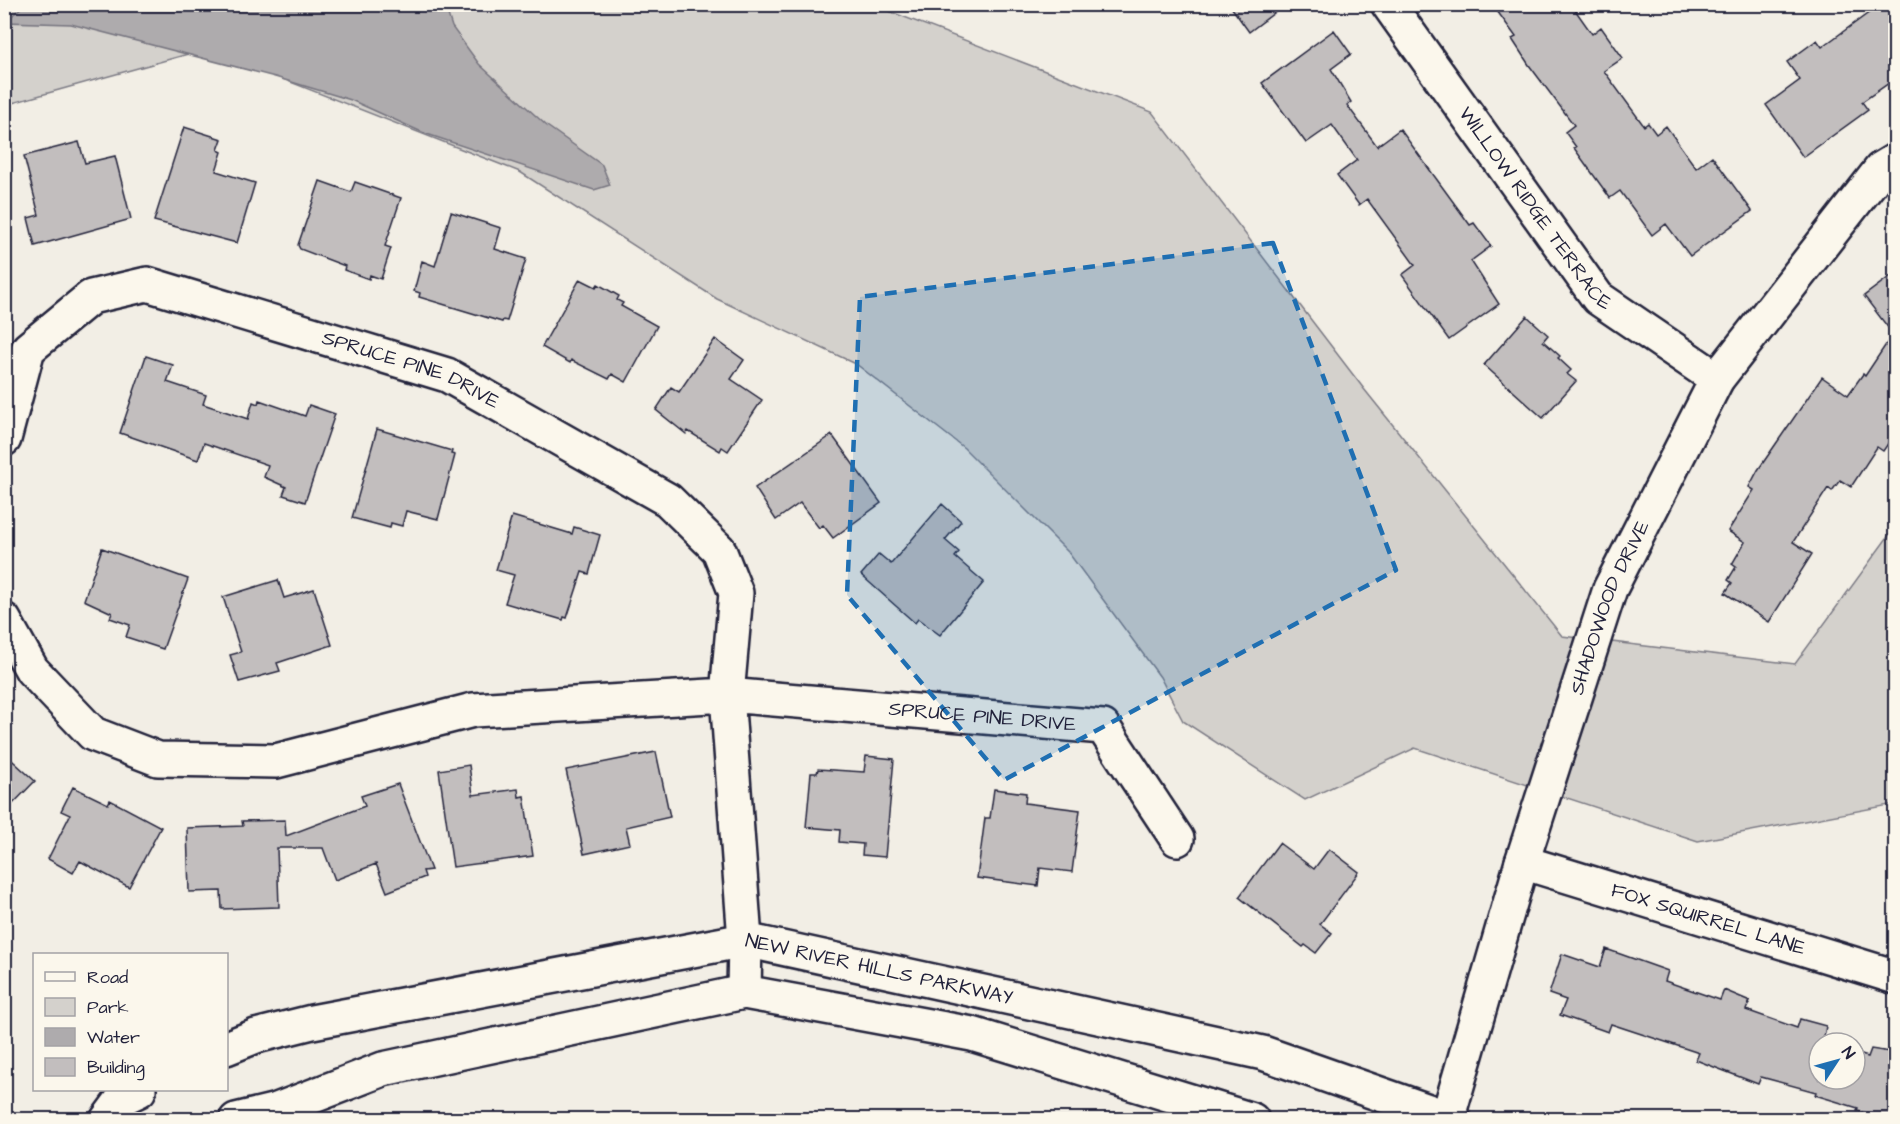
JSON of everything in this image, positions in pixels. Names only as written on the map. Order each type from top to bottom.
[{"type":"street","name":"WILLOW RIDGE TERRACE","points":[[1388,4],[1598,298],[1717,379]]},
{"type":"street","name":"SHADOWOOD DRIVE","points":[[1450,1119],[1522,862],[1610,589],[1717,379],[1881,169],[1896,160]]},
{"type":"street","name":"SPRUCE PINE DRIVE","points":[[4,439],[28,349],[91,297],[147,284],[447,375],[668,500],[719,550],[736,593],[728,695],[745,940],[744,992]]},
{"type":"street","name":"SPRUCE PINE DRIVE","points":[[4,620],[32,670],[93,734],[158,759],[276,761],[473,710],[728,695],[1103,727],[1178,839]]},
{"type":"street","name":"FOX SQUIRREL LANE","points":[[1522,862],[1896,977]]},
{"type":"street","name":"NEW RIVER HILLS PARKWAY","points":[[228,1047],[256,1036],[312,1022],[745,940],[1263,1053],[1450,1119]]},
{"type":"street","points":[[236,1119],[277,1110],[383,1069],[744,992],[972,1034],[1252,1119]]},
{"type":"street","points":[[107,1119],[124,1097],[135,1091]]},
{"type":"highlighted area","points":[[1273,243],[1396,570],[1004,780],[847,595],[860,297]]},
{"type":"green space","points":[[5,5],[873,5],[1152,112],[1364,389],[1562,636],[1795,664],[1895,527],[1895,804],[1698,841],[1415,748],[1305,800],[1183,721],[1160,677],[1068,552],[964,448],[856,364],[717,299],[520,172],[206,49],[5,105]]},
{"type":"water","points":[[25,4],[445,5],[452,27],[479,64],[547,126],[602,165],[610,185],[594,190],[424,133],[351,100],[275,77],[71,24],[5,22]]},
{"type":"building","points":[[1229,4],[1286,4],[1249,32]]},
{"type":"building","points":[[1492,4],[1571,4],[1592,34],[1601,27],[1623,58],[1604,71],[1644,126],[1648,123],[1656,134],[1666,126],[1696,168],[1712,156],[1752,211],[1690,256],[1666,224],[1652,235],[1620,191],[1610,198],[1574,148],[1576,147],[1565,132],[1574,125],[1529,65],[1512,39],[1516,37]]},
{"type":"building","points":[[1881,4],[1896,4],[1896,78],[1862,102],[1868,110],[1803,157],[1766,105],[1800,80],[1787,62],[1817,40],[1822,47]]},
{"type":"building","points":[[1334,30],[1351,54],[1331,69],[1351,102],[1347,105],[1377,146],[1400,129],[1470,225],[1474,223],[1491,246],[1471,261],[1499,304],[1449,340],[1402,275],[1415,265],[1367,199],[1359,205],[1337,175],[1357,160],[1332,125],[1306,143],[1262,83]]},
{"type":"building","points":[[184,127],[222,139],[218,150],[222,152],[216,171],[255,183],[237,243],[154,221]]},
{"type":"building","points":[[79,142],[85,163],[115,156],[131,219],[35,246],[28,218],[39,215],[24,156]]},
{"type":"building","points":[[320,181],[351,192],[355,182],[401,198],[385,246],[391,248],[381,279],[370,275],[369,279],[344,270],[345,266],[300,249],[298,245]]},
{"type":"building","points":[[451,212],[501,228],[495,249],[526,259],[507,321],[502,322],[419,297],[420,293],[414,291],[422,261],[435,266]]},
{"type":"building","points":[[1896,272],[1896,432],[1883,451],[1877,447],[1851,487],[1840,480],[1832,491],[1828,488],[1793,542],[1812,554],[1769,622],[1725,593],[1732,583],[1728,580],[1736,567],[1732,564],[1745,542],[1728,531],[1754,490],[1749,487],[1758,470],[1822,377],[1848,395],[1863,374],[1865,376],[1893,334],[1864,296]]},
{"type":"building","points":[[580,279],[596,287],[598,284],[619,296],[617,300],[623,303],[621,306],[657,326],[626,382],[612,374],[609,379],[571,360],[570,363],[542,347]]},
{"type":"building","points":[[1527,316],[1548,335],[1543,341],[1560,356],[1558,358],[1571,370],[1567,374],[1576,381],[1543,418],[1484,365]]},
{"type":"building","points":[[715,339],[744,360],[731,379],[762,400],[728,451],[722,447],[720,451],[688,431],[686,434],[656,410],[671,387],[679,392]]},
{"type":"building","points":[[146,356],[173,365],[167,382],[206,395],[203,404],[248,419],[253,402],[258,404],[259,400],[305,416],[309,405],[335,414],[305,502],[283,495],[286,487],[264,477],[268,465],[204,443],[198,460],[120,433]]},
{"type":"building","points":[[377,429],[452,451],[451,454],[455,455],[438,519],[406,511],[402,526],[391,523],[390,528],[352,518]]},
{"type":"building","points":[[832,435],[881,503],[833,538],[823,525],[819,528],[800,503],[776,520],[755,488]]},
{"type":"building","points":[[942,504],[961,521],[945,540],[959,552],[955,557],[984,582],[940,635],[918,619],[915,623],[861,575],[879,554],[891,564]]},
{"type":"building","points":[[512,516],[572,534],[574,527],[600,535],[589,574],[582,572],[567,618],[564,617],[563,620],[505,603],[514,575],[496,570]]},
{"type":"building","points":[[102,548],[188,579],[163,649],[126,637],[130,625],[110,618],[112,613],[84,600]]},
{"type":"building","points":[[278,580],[284,598],[314,589],[332,645],[277,663],[280,671],[239,682],[230,655],[241,652],[223,597]]},
{"type":"building","points":[[656,752],[670,817],[626,827],[630,844],[584,854],[566,770]]},
{"type":"building","points":[[4,753],[35,781],[4,813]]},
{"type":"building","points":[[866,756],[894,759],[885,857],[862,855],[863,844],[839,842],[840,830],[806,827],[811,773],[817,773],[818,769],[864,772]]},
{"type":"building","points":[[469,765],[473,795],[518,789],[519,797],[524,796],[533,856],[453,867],[439,770]]},
{"type":"building","points":[[398,784],[431,870],[423,871],[425,877],[387,892],[376,864],[335,880],[323,848],[277,848],[279,907],[222,909],[221,891],[189,892],[187,828],[243,826],[242,821],[285,820],[286,836],[365,806],[361,796]]},
{"type":"building","points":[[73,787],[108,804],[110,800],[161,827],[129,887],[80,861],[73,873],[48,859],[70,815],[61,811]]},
{"type":"building","points":[[994,789],[1026,793],[1025,803],[1080,810],[1072,872],[1040,868],[1038,886],[977,878],[985,818],[990,818]]},
{"type":"building","points":[[1279,843],[1314,869],[1329,849],[1359,872],[1320,924],[1332,933],[1316,953],[1305,945],[1303,947],[1239,897]]},
{"type":"building","points":[[1606,949],[1668,971],[1665,981],[1720,1000],[1724,990],[1750,1001],[1746,1010],[1797,1028],[1800,1019],[1826,1026],[1825,1031],[1807,1031],[1807,1090],[1761,1077],[1758,1084],[1696,1060],[1699,1053],[1611,1024],[1608,1032],[1560,1015],[1566,1000],[1549,994],[1562,954],[1600,967]]},
{"type":"building","points":[[1871,1049],[1896,1053],[1896,1119],[1857,1111],[1858,1108],[1815,1095],[1816,1092],[1812,1091],[1867,1091],[1867,1057]]}]
